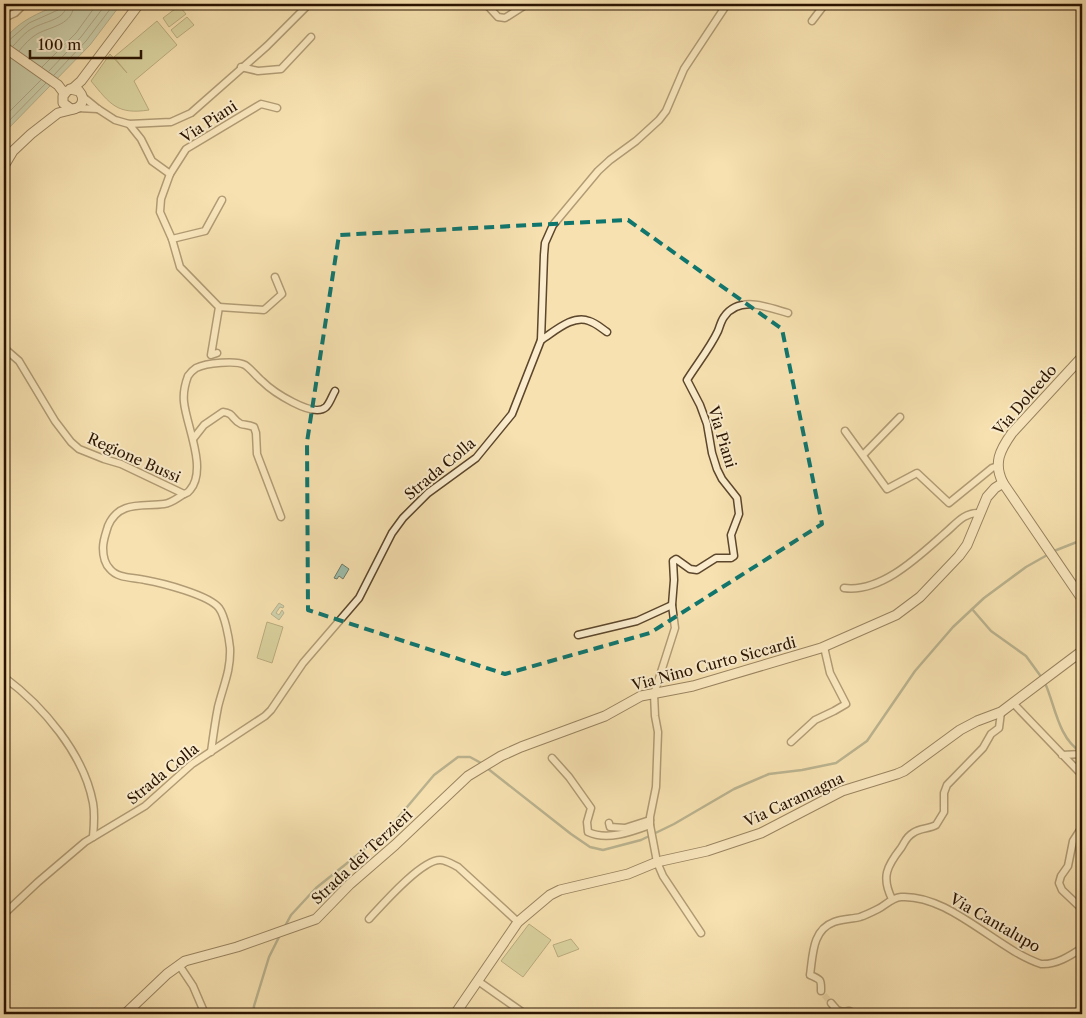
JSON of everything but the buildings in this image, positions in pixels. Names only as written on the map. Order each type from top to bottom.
[{"type":"main road","points":[[4,166],[13,151],[58,113],[139,4]]},
{"type":"main road","points":[[4,47],[72,93],[82,103],[76,108],[58,113]]},
{"type":"main road","points":[[72,93],[65,106],[76,108]]},
{"type":"main road","name":"Via Dolcedo","points":[[998,466],[998,459],[1003,446],[1012,433],[1082,357]]},
{"type":"main road","points":[[998,466],[998,472],[1003,483],[1082,599]]},
{"type":"main road","name":"Via Nino Curto Siccardi","points":[[477,770],[520,747],[605,716],[634,699],[693,686],[824,647],[887,621],[908,608],[942,576],[967,545],[987,497],[995,488],[1003,483]]},
{"type":"main road","name":"Via Caramagna","points":[[518,922],[546,897],[560,890],[628,874],[657,862],[707,851],[761,833],[842,791],[904,771],[960,730],[1001,712],[1082,651]]},
{"type":"main road","name":"Strada dei Terzieri","points":[[125,1014],[167,974],[191,958],[237,947],[316,919],[350,884],[477,770]]},
{"type":"main road","points":[[455,1014],[518,922]]},
{"type":"street","points":[[4,16],[10,4]]},
{"type":"street","points":[[4,16],[15,12],[24,4]]},
{"type":"street","points":[[72,93],[115,120],[129,124],[171,122],[191,113],[267,46],[307,6],[316,4]]},
{"type":"street","points":[[486,4],[498,17],[505,18],[527,4]]},
{"type":"street","name":"Strada Colla","points":[[4,914],[85,842],[145,806],[180,774],[271,710],[303,663],[358,598],[398,524],[428,493],[469,465],[508,421],[517,406],[526,376],[541,340],[545,243],[553,225],[610,160],[660,120],[666,111],[684,69],[727,4]]},
{"type":"street","points":[[812,21],[825,4]]},
{"type":"street","points":[[241,67],[258,71],[281,69],[311,37]]},
{"type":"street","name":"Via Piani","points":[[219,307],[180,267],[172,239],[160,212],[161,199],[170,174],[186,149],[261,104],[277,108]]},
{"type":"street","points":[[76,108],[98,109]]},
{"type":"street","points":[[129,124],[141,139],[152,161],[170,174]]},
{"type":"street","points":[[172,239],[204,231],[222,200]]},
{"type":"street","points":[[216,353],[211,355],[219,307],[264,310],[282,294],[275,277]]},
{"type":"street","name":"Via Piani","points":[[701,933],[663,876],[657,862],[650,823],[656,787],[658,740],[654,694],[675,628],[672,605],[674,580],[672,561],[676,559],[690,569],[697,570],[716,558],[732,558],[734,556],[732,535],[739,514],[737,498],[722,479],[717,469],[707,424],[687,380],[731,309],[751,304],[788,313]]},
{"type":"street","points":[[541,340],[563,326],[582,319],[590,321],[607,332]]},
{"type":"street","name":"Regione Bussi","points":[[4,348],[19,361],[55,421],[71,442],[79,449],[121,464],[184,494]]},
{"type":"street","name":"Regione Bussi","points":[[211,752],[218,709],[230,668],[230,647],[220,609],[212,602],[177,588],[115,574],[105,562],[103,548],[105,536],[116,514],[126,508],[141,504],[164,504],[190,492],[196,473],[193,438],[184,402],[188,376],[196,368],[234,362],[244,364],[263,383],[310,410],[325,408],[335,391]]},
{"type":"street","points":[[193,438],[204,426],[223,412],[232,415],[237,422],[254,427],[257,454],[281,517]]},
{"type":"street","points":[[863,455],[900,417]]},
{"type":"street","points":[[845,431],[887,489],[917,474],[949,503],[992,468],[998,466]]},
{"type":"street","points":[[844,588],[859,589],[892,576],[938,540],[965,515],[979,513]]},
{"type":"street","points":[[578,635],[637,621],[672,605]]},
{"type":"street","points":[[791,742],[816,720],[846,704],[830,672],[824,647]]},
{"type":"street","points":[[4,677],[36,705],[73,751],[93,802],[93,837]]},
{"type":"street","points":[[1013,703],[1082,775]]},
{"type":"street","points":[[822,993],[821,982],[810,974],[818,935],[831,924],[862,916],[878,909],[892,899],[886,880],[888,866],[892,858],[908,836],[919,830],[936,825],[945,809],[944,793],[947,785],[983,748],[991,734],[999,728],[1001,712]]},
{"type":"street","points":[[1062,755],[1080,754]]},
{"type":"street","points":[[552,758],[569,777],[591,808],[587,822],[588,832],[596,836],[607,837],[650,823]]},
{"type":"street","points":[[609,823],[610,827],[625,828],[650,823]]},
{"type":"street","points":[[1082,826],[1073,841],[1068,866],[1061,876],[1059,883],[1062,890],[1082,909]]},
{"type":"street","points":[[368,919],[418,870],[438,860],[458,867],[518,922]]},
{"type":"street","name":"Via Cantalupo","points":[[892,899],[901,897],[912,898],[943,907],[1008,947],[1041,964],[1058,961],[1082,948]]},
{"type":"street","points":[[179,965],[193,986],[205,1014]]},
{"type":"street","points":[[478,981],[525,1014]]},
{"type":"street","points":[[831,1003],[842,1013],[849,1011],[856,1014]]},
{"type":"highlighted area","points":[[628,220],[782,329],[822,524],[650,633],[505,674],[308,610],[307,442],[339,235]]},
{"type":"green space","points":[[179,6],[186,14],[169,27],[163,18]]},
{"type":"green space","points":[[187,17],[194,25],[177,38],[171,30]]},
{"type":"green space","points":[[157,21],[177,45],[134,81],[149,110],[129,111],[115,106],[109,102],[91,81],[110,54],[127,73],[114,57]]},
{"type":"green space","points":[[267,622],[283,627],[272,663],[257,658]]},
{"type":"green space","points":[[529,924],[551,940],[523,977],[501,961]]},
{"type":"green space","points":[[571,939],[579,949],[558,957],[553,945]]},
{"type":"water","points":[[60,4],[121,4],[90,45],[4,133],[4,40],[23,22]]},
{"type":"water","points":[[342,564],[349,569],[343,579],[339,576],[337,579],[334,578]]},
{"type":"water","points":[[279,603],[284,606],[283,608],[280,607],[276,613],[279,615],[282,610],[284,613],[279,620],[271,614]]},
{"type":"waterway","points":[[1054,551],[1082,540]]},
{"type":"waterway","points":[[487,768],[590,847],[603,850],[641,840],[674,824],[734,789],[769,774],[836,763],[867,741],[915,671],[953,627],[984,598],[1026,567],[1049,554]]},
{"type":"waterway","points":[[972,609],[991,631],[1026,656],[1042,678]]},
{"type":"waterway","points":[[1045,683],[1062,730],[1073,746],[1081,752]]},
{"type":"waterway","points":[[284,928],[291,915],[316,888],[386,832],[434,775],[458,757],[470,757],[483,764]]},
{"type":"waterway","points":[[253,1014],[269,957],[280,935]]},
{"type":"tunnel","points":[[824,995],[831,1003]]}]
